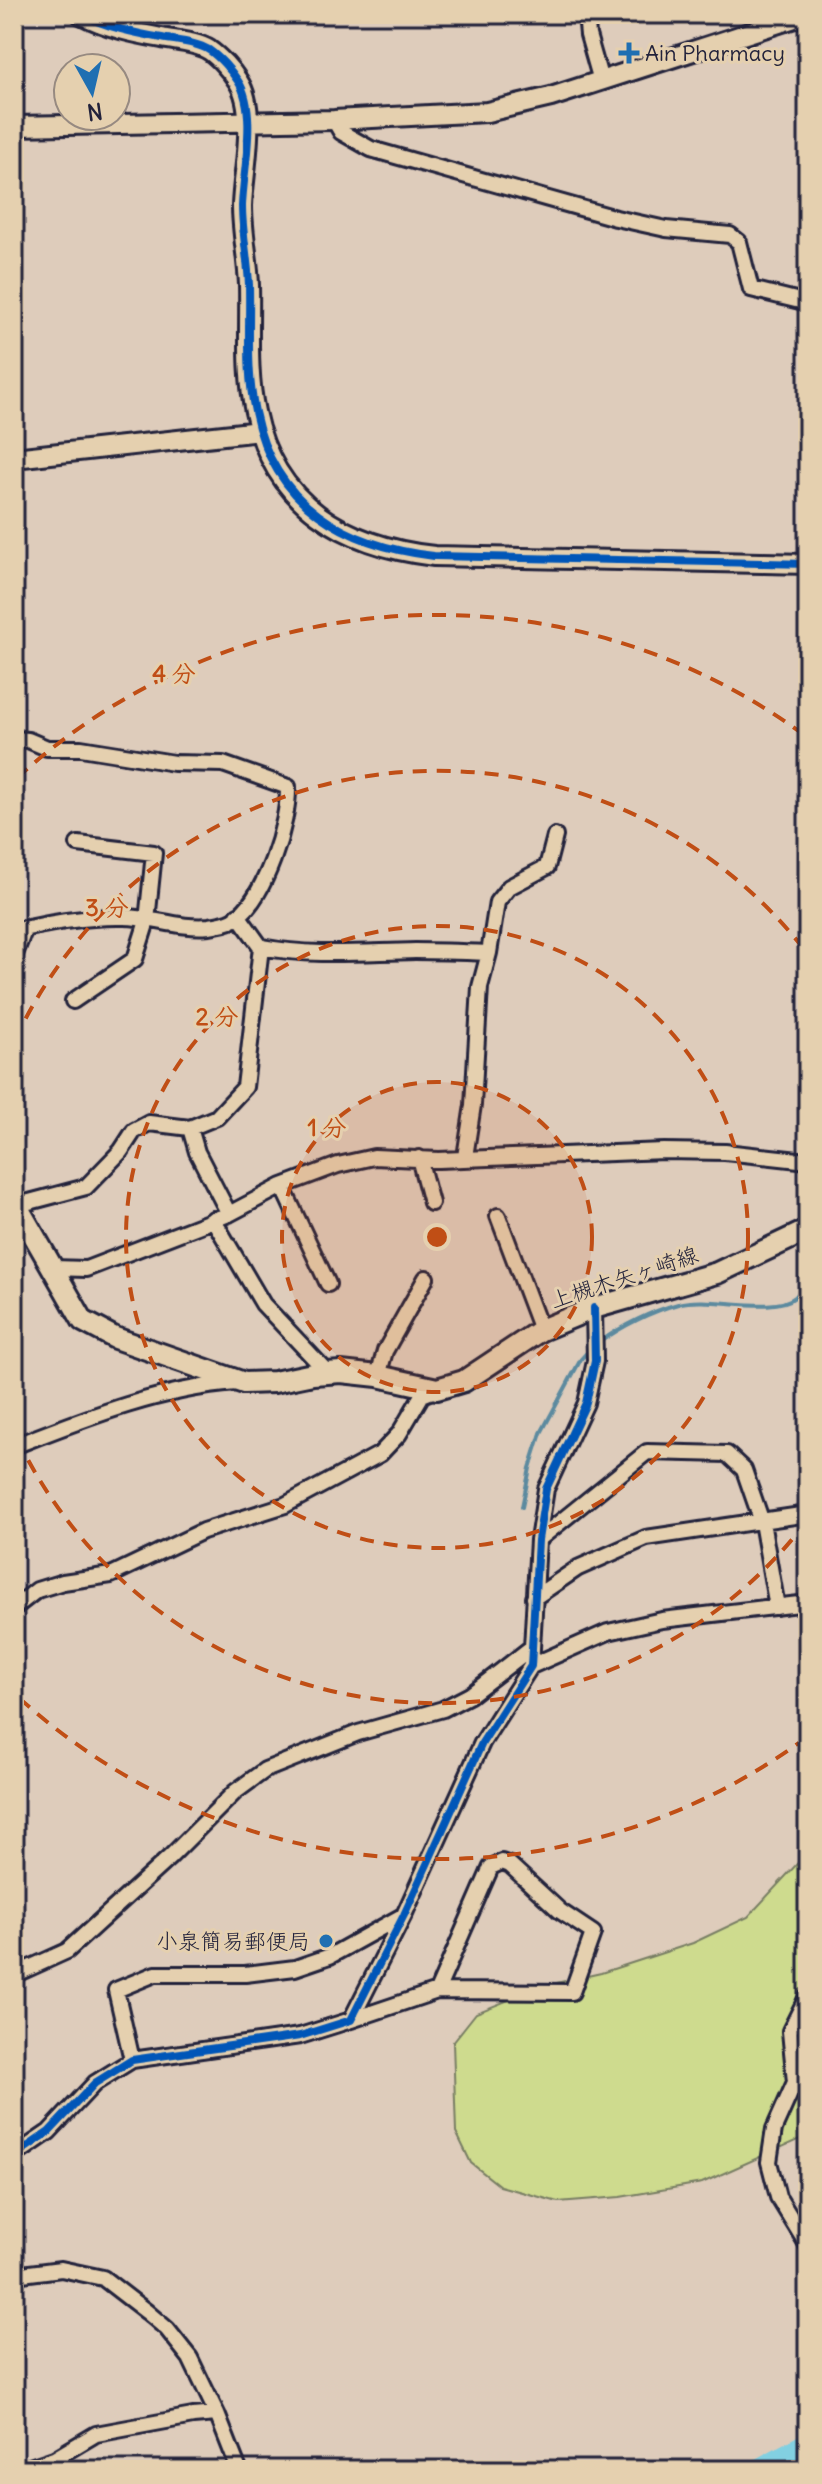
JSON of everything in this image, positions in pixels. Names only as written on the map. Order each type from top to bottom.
[{"type":"main road","points":[[14,1206],[21,1213],[83,1321],[115,1338],[244,1383],[274,1382],[328,1373],[378,1376],[437,1389]]},
{"type":"main road","name":"上槻木矢ヶ崎線","points":[[437,1389],[464,1381],[541,1330],[594,1316],[717,1273],[808,1230]]},
{"type":"street","points":[[81,14],[101,25],[208,49],[240,83],[247,104],[248,121],[242,208],[249,282],[252,389],[260,431],[272,460],[303,503],[323,521],[352,537],[382,548],[434,556],[808,564]]},
{"type":"street","points":[[586,14],[588,35],[601,81]]},
{"type":"street","points":[[14,126],[334,120],[487,112],[601,81],[807,14]]},
{"type":"street","points":[[334,120],[341,132],[371,149],[616,218],[666,229],[730,235],[739,242],[751,289],[808,303]]},
{"type":"street","points":[[14,458],[260,431]]},
{"type":"street","points":[[14,739],[28,740],[47,748],[81,748],[174,763],[223,764],[288,787],[283,831],[265,877],[249,904],[233,920],[212,925],[147,921],[128,916],[81,918],[19,930],[14,957]]},
{"type":"street","points":[[465,1157],[473,1105],[480,987],[497,902],[509,887],[547,867],[555,836]]},
{"type":"street","points":[[73,1001],[135,959],[147,921],[154,853],[78,844]]},
{"type":"street","points":[[14,1206],[86,1187],[121,1151],[134,1131],[149,1123],[190,1128],[217,1117],[245,1087],[261,947],[238,915]]},
{"type":"street","points":[[261,947],[288,952],[372,955],[413,951],[489,953]]},
{"type":"street","points":[[190,1128],[197,1152],[229,1214]]},
{"type":"street","points":[[53,1268],[86,1269],[229,1214],[282,1186],[338,1165],[374,1157],[439,1160],[664,1151],[808,1159]]},
{"type":"street","points":[[419,1158],[431,1203]]},
{"type":"street","points":[[282,1186],[328,1284]]},
{"type":"street","points":[[498,1216],[541,1330]]},
{"type":"street","points":[[213,1219],[263,1304],[328,1373]]},
{"type":"street","points":[[378,1376],[385,1351],[426,1278]]},
{"type":"street","points":[[351,2020],[404,1915],[482,1743],[531,1666],[538,1540],[546,1489],[586,1403],[595,1361],[594,1316]]},
{"type":"street","points":[[14,1446],[102,1412],[152,1397],[210,1385],[244,1383]]},
{"type":"street","points":[[14,1608],[37,1590],[63,1582],[111,1575],[203,1531],[285,1505],[380,1454],[399,1434],[422,1395],[437,1389]]},
{"type":"street","points":[[538,1540],[647,1452],[727,1454],[744,1470],[762,1522],[777,1607]]},
{"type":"street","points":[[534,1598],[578,1568],[646,1538],[808,1514]]},
{"type":"street","points":[[531,1666],[608,1632],[662,1620],[808,1603]]},
{"type":"street","points":[[14,1975],[67,1951],[170,1857],[235,1792],[265,1770],[358,1733],[443,1709],[470,1695],[532,1647]]},
{"type":"street","points":[[14,2156],[49,2132],[95,2083],[132,2060],[300,2036],[437,1991],[572,1992],[593,1933],[560,1911],[510,1865],[502,1862],[491,1867],[437,1991]]},
{"type":"street","points":[[132,2060],[116,1990],[155,1974],[245,1974],[295,1968],[330,1956],[404,1915]]},
{"type":"street","points":[[808,1995],[790,2031],[795,2082],[774,2129],[769,2162],[778,2197],[808,2246]]},
{"type":"street","points":[[14,2275],[61,2269],[103,2278],[167,2329],[190,2358],[239,2470]]},
{"type":"street","points":[[21,2470],[54,2459],[96,2434],[217,2414]]},
{"type":"green space","points":[[808,1852],[808,2133],[702,2183],[620,2197],[558,2202],[500,2186],[471,2163],[456,2132],[453,2042],[476,2013],[547,1985],[601,1973],[693,1943],[748,1917]]},
{"type":"waterway","points":[[600,1342],[638,1320],[678,1304],[756,1305],[785,1302],[797,1295],[808,1276]]},
{"type":"waterway","points":[[522,1507],[541,1433],[581,1359],[590,1349]]},
{"type":"waterway","points":[[760,2470],[808,2444]]},
{"type":"cycle path","points":[[81,14],[120,29],[204,47],[238,81],[244,94],[248,125],[242,216],[249,285],[252,396],[265,444],[279,472],[297,496],[319,515],[344,531],[372,542],[434,556],[808,564]]},
{"type":"cycle path","points":[[14,2156],[49,2132],[95,2083],[132,2060],[300,2036],[351,2020],[404,1915],[482,1743],[531,1666],[538,1540],[546,1489],[586,1403],[595,1361],[594,1308]]},
{"type":"place","name":"Ain Pharmacy","points":[[629,53]]},
{"type":"place","name":"小泉簡易郵便局","points":[[326,1941]]}]
